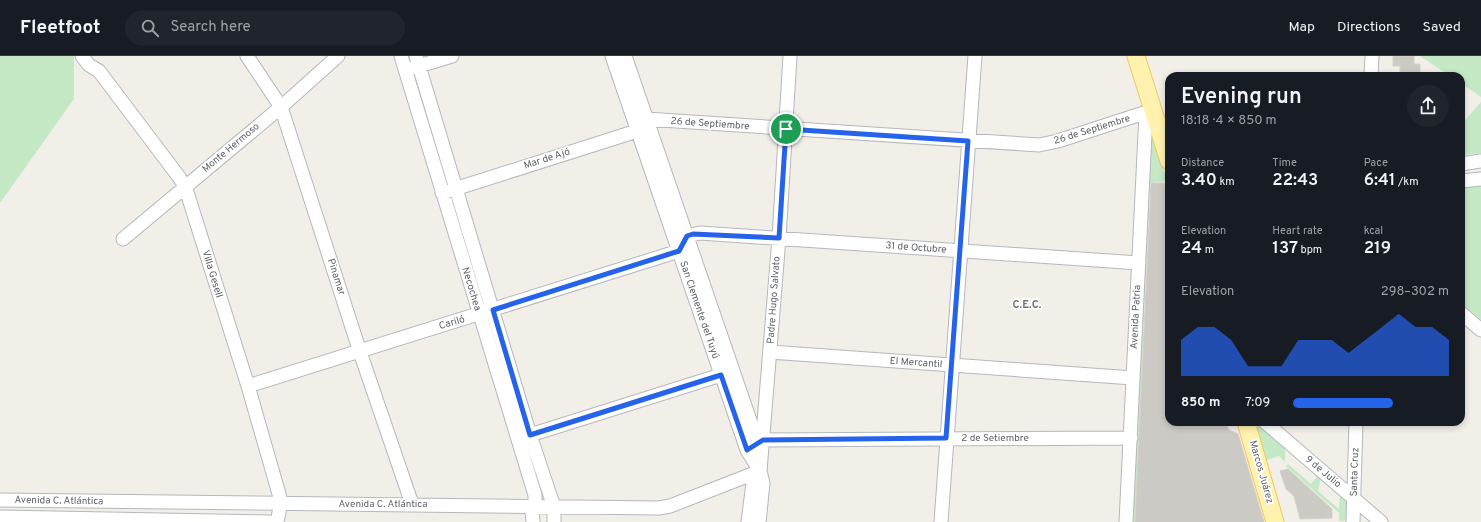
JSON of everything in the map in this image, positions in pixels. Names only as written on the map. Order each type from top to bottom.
[{"type":"main road","points":[[1136,56],[1150,111],[1165,150]]},
{"type":"main road","name":"Marcos Juárez","points":[[1247,426],[1275,522]]},
{"type":"street","name":"Villa Gesell","points":[[82,56],[89,65],[99,71],[179,177],[184,186],[248,386],[281,503],[277,522]]},
{"type":"street","name":"Pinamar","points":[[247,56],[281,107],[360,352],[412,504]]},
{"type":"street","name":"Monte Hermoso","points":[[123,239],[184,186],[281,107],[338,56]]},
{"type":"street","name":"Necochea","points":[[401,56],[535,495],[535,506],[532,511],[533,522]]},
{"type":"street","points":[[405,70],[418,61],[452,56]]},
{"type":"street","name":"San Clemente del Tuyú","points":[[612,56],[747,450],[760,471]]},
{"type":"street","name":"San Clemente del Tuyú","points":[[625,56],[646,119],[690,235],[755,435],[763,440]]},
{"type":"street","name":"Padre Hugo Salvato","points":[[759,522],[763,483],[760,471],[779,238],[790,56]]},
{"type":"street","points":[[941,522],[975,56]]},
{"type":"street","points":[[1372,56],[1372,72]]},
{"type":"street","name":"Necochea","points":[[418,61],[530,435],[554,507],[554,522]]},
{"type":"street","name":"26 de Septiembre","points":[[646,119],[1039,145],[1058,141],[1150,111]]},
{"type":"street","name":"Avenida Patria","points":[[1126,522],[1139,263],[1150,111]]},
{"type":"street","points":[[637,130],[646,119]]},
{"type":"street","name":"Mar de Ajó","points":[[442,193],[637,130]]},
{"type":"street","points":[[1465,163],[1481,161]]},
{"type":"street","points":[[1465,181],[1481,179]]},
{"type":"street","points":[[679,251],[690,235]]},
{"type":"street","name":"31 de Octubre","points":[[690,235],[779,238],[1139,263]]},
{"type":"street","name":"Cariló","points":[[248,386],[479,315],[679,251]]},
{"type":"street","points":[[1465,316],[1481,330]]},
{"type":"street","name":"El Mercantil","points":[[770,352],[1133,378]]},
{"type":"street","points":[[530,435],[721,375]]},
{"type":"street","name":"9 de Julio","points":[[1270,426],[1381,522]]},
{"type":"street","name":"Santa Cruz","points":[[1353,522],[1356,426]]},
{"type":"street","name":"2 de Setiembre","points":[[763,440],[1131,438]]},
{"type":"street","points":[[747,450],[763,440]]},
{"type":"street","name":"Padre Hugo Salvato","points":[[748,522],[753,483],[760,471]]},
{"type":"street","name":"Avenida C. Atlántica","points":[[0,500],[646,508],[670,506],[760,471]]},
{"type":"street","name":"Avenida C. Atlántica","points":[[0,518],[47,520],[269,522]]},
{"type":"green space","points":[[0,56],[74,56],[74,99],[0,203]]},
{"type":"green space","points":[[1420,56],[1481,56],[1481,97],[1465,86],[1465,72],[1444,72]]},
{"type":"green space","points":[[1481,102],[1481,153],[1465,155],[1465,120]]},
{"type":"green space","points":[[1153,137],[1165,175],[1165,181],[1150,183],[1135,522],[1132,522],[1151,139]]},
{"type":"green space","points":[[1481,184],[1481,320],[1465,306],[1465,186]]},
{"type":"green space","points":[[1257,426],[1261,426],[1285,445],[1285,462],[1279,456],[1266,460]]},
{"type":"green space","points":[[1288,464],[1311,484],[1319,474],[1321,477],[1318,491],[1339,509],[1340,494],[1348,503],[1348,521],[1339,521],[1339,513],[1286,466]]},
{"type":"building","points":[[1393,56],[1414,56],[1414,64],[1420,64],[1420,72],[1400,72],[1400,66],[1393,66]]},
{"type":"building","points":[[1151,183],[1164,183],[1165,426],[1227,426],[1229,430],[1238,434],[1264,522],[1135,522]]},
{"type":"building","points":[[1288,469],[1332,509],[1332,518],[1300,519],[1294,496],[1286,489],[1280,471]]},
{"type":"district","name":"C.E.C.","points":[[1027,305]]},
{"type":"route","points":[[786,129],[968,141],[946,438],[763,440],[747,450],[721,375],[530,435],[493,310],[679,251],[687,236],[693,234],[700,233],[779,238],[786,129]]}]
